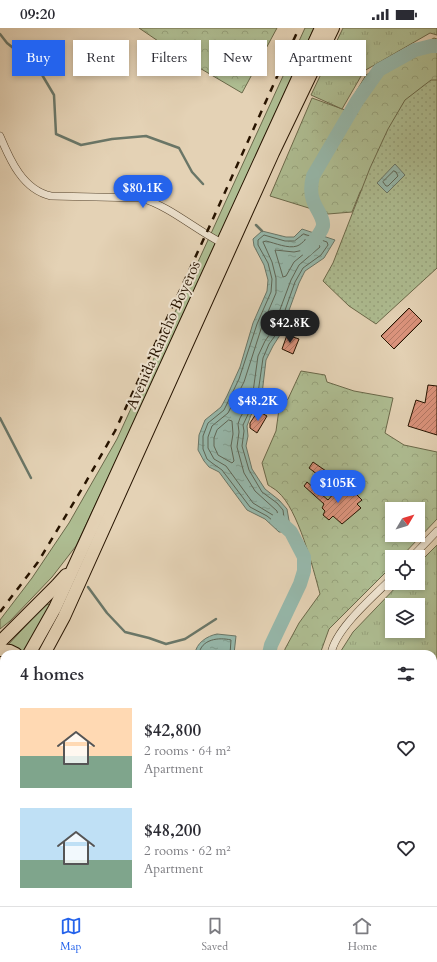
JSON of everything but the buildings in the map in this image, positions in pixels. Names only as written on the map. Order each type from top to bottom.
[{"type":"highway","name":"Avenida Rancho Boyeros","points":[[31,650],[55,608],[321,28]]},
{"type":"highway","name":"Avenida Rancho Boyeros","points":[[46,650],[64,617],[264,174],[333,28]]},
{"type":"highway","points":[[0,642],[57,585],[71,568],[81,552]]},
{"type":"street","points":[[0,136],[12,164],[31,186],[45,195],[141,198],[154,202],[169,210],[206,235],[222,243]]},
{"type":"street","points":[[419,550],[437,531]]},
{"type":"street","points":[[332,650],[337,637],[347,624],[385,585]]},
{"type":"green space","points":[[139,28],[277,28],[267,47],[267,40],[209,40],[209,74],[201,69],[201,40],[157,40]]},
{"type":"green space","points":[[305,28],[314,28],[309,40],[300,40]]},
{"type":"green space","points":[[343,28],[437,28],[437,35],[430,33],[366,70],[366,40],[337,40]]},
{"type":"green space","points":[[434,38],[437,39],[437,81],[360,192],[352,212],[328,214],[270,196],[312,98],[345,110],[366,75]]},
{"type":"green space","points":[[213,76],[251,76],[242,93]]},
{"type":"green space","points":[[283,76],[292,76],[157,373],[76,546],[52,577],[10,621],[0,629],[0,620],[32,578],[69,523],[117,439]]},
{"type":"green space","points":[[320,76],[361,76],[342,109],[311,95]]},
{"type":"green space","points":[[431,80],[437,80],[437,268],[376,324],[349,306],[323,281],[333,263],[370,168],[388,129],[405,100]]},
{"type":"green space","points":[[301,371],[325,375],[327,382],[354,391],[393,398],[385,433],[404,445],[437,452],[437,519],[425,532],[425,502],[385,502],[385,542],[415,542],[408,550],[385,550],[385,573],[329,629],[321,650],[285,650],[299,623],[320,594],[304,540],[292,511],[277,491],[268,485],[262,463],[276,431],[279,409],[288,399]]},
{"type":"green space","points":[[437,545],[437,650],[342,650],[353,632],[385,599],[385,638],[425,638],[425,598],[386,598],[393,590],[425,590],[425,557]]},
{"type":"green space","points":[[48,604],[51,606],[28,650],[19,650],[7,646],[44,606]]},
{"type":"water","points":[[395,164],[405,175],[387,193],[377,183]]},
{"type":"water","points":[[302,229],[335,240],[324,258],[305,271],[299,283],[280,335],[266,360],[262,394],[247,426],[248,436],[246,446],[252,469],[265,489],[279,500],[287,509],[291,532],[279,532],[265,519],[247,510],[219,472],[209,467],[204,461],[198,450],[199,435],[205,420],[221,407],[227,396],[240,367],[253,323],[267,291],[268,280],[264,265],[254,246],[253,239],[262,231],[286,237],[294,237]]},
{"type":"water","points":[[217,634],[236,636],[234,650],[196,650],[200,643],[209,636]]},
{"type":"waterway","points":[[0,34],[7,43],[38,68],[54,95],[56,134],[81,145],[112,139],[146,136],[179,148],[192,172],[203,184]]},
{"type":"waterway","points":[[307,249],[323,226],[322,219],[311,194],[313,176],[357,101],[379,70],[415,50],[437,46]]},
{"type":"waterway","points":[[256,225],[262,231]]},
{"type":"waterway","points":[[0,418],[31,478]]},
{"type":"waterway","points":[[270,650],[300,584],[304,571],[304,557],[291,532],[278,520]]},
{"type":"waterway","points":[[88,587],[107,613],[125,632],[166,644],[185,639],[216,619]]},
{"type":"railway","points":[[0,612],[38,562],[115,431],[299,28]]}]
